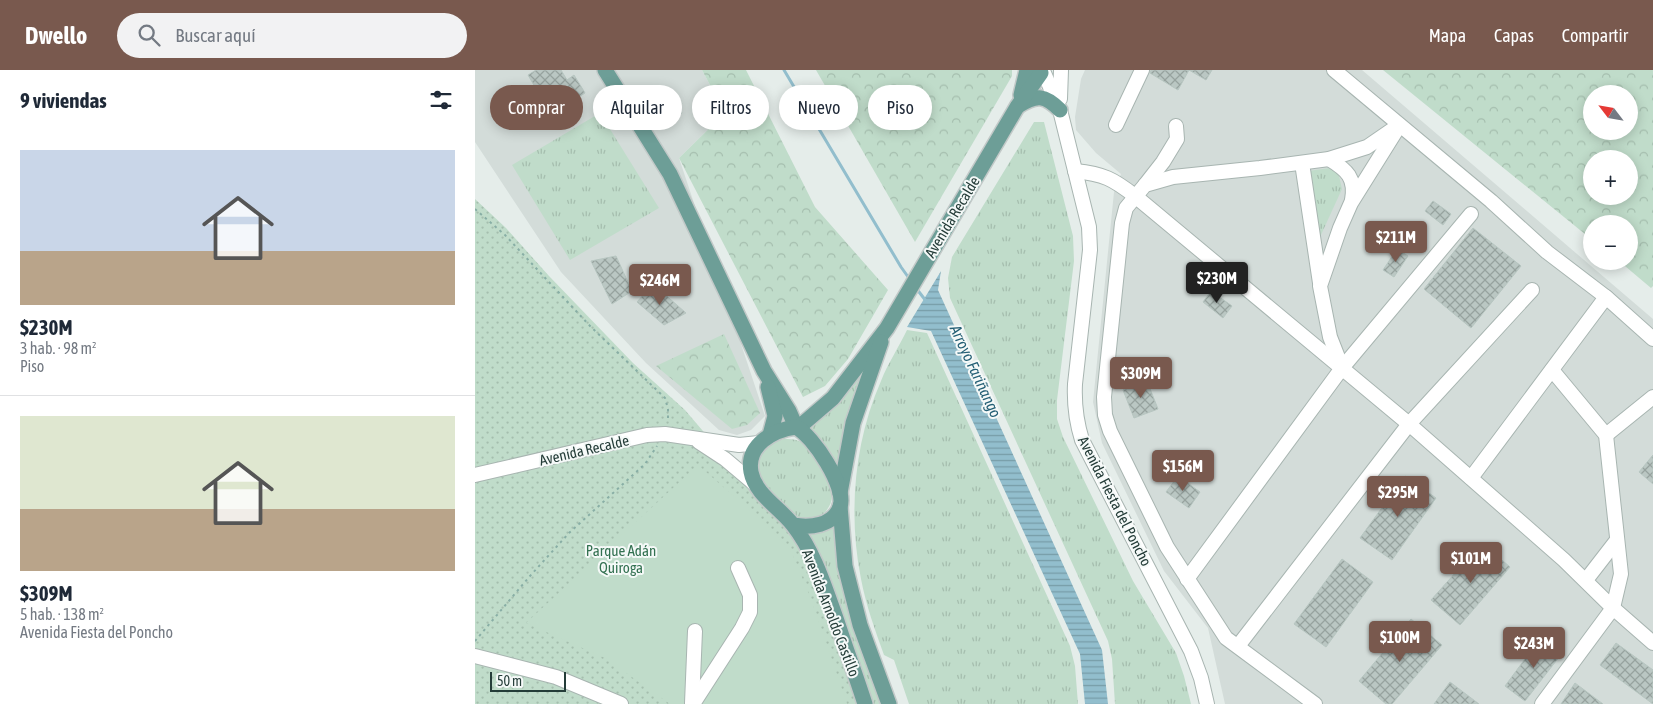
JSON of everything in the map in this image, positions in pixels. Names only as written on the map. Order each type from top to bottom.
[{"type":"main road","points":[[605,70],[670,174],[764,371],[797,427],[808,435],[831,472],[840,500],[833,516],[815,527],[793,524],[757,486],[751,471],[753,452],[764,439],[775,416],[764,371]]},
{"type":"main road","name":"Avenida Recalde","points":[[797,427],[833,398],[887,328],[1017,106],[1023,89],[1039,71]]},
{"type":"main road","points":[[1017,106],[1029,98],[1038,97],[1047,99],[1060,110]]},
{"type":"main road","name":"Avenida Recalde","points":[[840,500],[853,423],[887,328]]},
{"type":"main road","points":[[764,439],[783,429],[797,427]]},
{"type":"main road","name":"Avenida Arnoldo Castillo","points":[[840,500],[845,566],[860,625],[889,704]]},
{"type":"main road","name":"Avenida Arnoldo Castillo","points":[[793,524],[815,561],[865,704]]},
{"type":"street","name":"Avenida Fiesta del Poncho","points":[[1060,110],[1061,70]]},
{"type":"street","points":[[1116,125],[1142,70]]},
{"type":"street","points":[[1334,70],[1491,201],[1547,252],[1606,297],[1653,339]]},
{"type":"street","name":"Avenida Fiesta del Poncho","points":[[1039,71],[1060,110],[1089,227],[1090,250],[1075,384],[1074,403],[1076,420],[1083,440],[1191,651],[1201,678],[1207,704]]},
{"type":"street","points":[[1145,185],[1173,177],[1329,159],[1367,147],[1399,125]]},
{"type":"street","points":[[1320,286],[1339,228],[1351,203],[1399,125]]},
{"type":"street","points":[[1176,126],[1177,139],[1163,162],[1126,208],[1122,223],[1104,397],[1105,414],[1110,431],[1167,547],[1226,638],[1315,704]]},
{"type":"street","points":[[1329,159],[1344,168],[1350,177],[1353,190],[1351,203]]},
{"type":"street","points":[[1302,163],[1320,286],[1330,337],[1343,368]]},
{"type":"street","points":[[1075,171],[1098,174],[1118,182],[1409,424],[1586,580],[1613,608],[1653,643]]},
{"type":"street","points":[[1187,579],[1343,368],[1471,214]]},
{"type":"street","points":[[1238,646],[1409,424],[1532,290]]},
{"type":"street","points":[[1471,478],[1606,297]]},
{"type":"street","points":[[1541,704],[1613,608],[1621,574],[1605,435],[1552,370]]},
{"type":"street","points":[[1605,435],[1653,397]]},
{"type":"street","name":"Avenida Recalde","points":[[475,475],[647,435],[665,434],[739,445],[764,439]]},
{"type":"street","name":"Avenida Recalde","points":[[694,439],[725,460],[757,486]]},
{"type":"street","points":[[1586,580],[1617,540]]},
{"type":"street","points":[[693,704],[742,628],[750,612],[750,595],[738,568]]},
{"type":"street","points":[[693,704],[695,631]]},
{"type":"street","points":[[475,656],[556,677],[621,704]]},
{"type":"path","points":[[475,209],[505,235],[591,327],[665,398],[669,422],[665,434],[645,464],[569,534],[530,576],[475,641]]},
{"type":"shaded area","points":[[475,70],[702,70],[710,85],[692,85],[692,130],[708,130],[679,158],[765,416],[751,430],[737,435],[719,430],[646,363],[561,272],[475,142]]},
{"type":"shaded area","points":[[1085,70],[1362,70],[1583,259],[1583,270],[1596,270],[1653,319],[1653,704],[1225,704],[1208,628],[1164,571],[1102,443],[1093,402],[1114,192],[1121,174],[1096,153],[1076,130],[1075,117],[1081,79]]},
{"type":"green space","points":[[702,70],[746,70],[754,85],[710,85]]},
{"type":"green space","points":[[816,70],[1012,70],[1012,76],[915,242],[851,130],[858,130],[858,85],[825,85]]},
{"type":"green space","points":[[1383,70],[1653,70],[1653,286],[1651,288],[1630,270],[1638,270],[1638,215],[1583,215],[1583,232]]},
{"type":"green space","points":[[769,116],[815,207],[888,290],[848,359],[825,386],[803,397],[679,158],[708,130],[769,130]]},
{"type":"green space","points":[[593,117],[593,130],[611,130],[659,208],[570,260],[512,165],[571,130],[583,130],[583,123]]},
{"type":"green space","points":[[1034,122],[1044,122],[1073,236],[1074,261],[1057,400],[1057,419],[1063,437],[1133,581],[1176,653],[1191,704],[1115,704],[1112,659],[1108,641],[950,298],[948,278],[952,257]]},
{"type":"green space","points":[[1337,167],[1342,189],[1320,237],[1308,171]]},
{"type":"green space","name":"Parque Adán Quiroga","points":[[475,199],[506,228],[549,276],[633,363],[685,410],[801,546],[819,591],[858,704],[475,704]]},
{"type":"green space","points":[[907,330],[927,333],[1070,646],[1075,666],[1078,704],[909,704],[894,660],[884,655],[865,598],[861,579],[857,554],[854,504],[859,453],[872,404],[884,374]]},
{"type":"green space","points":[[724,334],[760,413],[747,425],[732,429],[656,366]]},
{"type":"green space","points":[[865,366],[847,421],[837,470],[819,438],[808,426]]},
{"type":"green space","points":[[784,439],[797,440],[804,445],[815,458],[828,482],[832,496],[831,502],[825,512],[815,519],[805,520],[794,516],[765,488],[760,480],[758,464],[763,451],[775,442]]},
{"type":"green space","points":[[698,465],[767,525],[792,553],[811,599],[847,704],[670,704],[605,658],[526,623]]},
{"type":"green space","points":[[835,525],[843,590],[854,630],[863,650],[880,704],[871,704],[809,536],[809,534],[817,533]]},
{"type":"water","points":[[941,271],[938,290],[1102,650],[1108,704],[1085,704],[1080,654],[931,331],[907,327]]},
{"type":"building","points":[[536,70],[561,70],[567,80],[574,75],[580,85],[534,85],[528,75]]},
{"type":"building","points":[[1151,70],[1189,70],[1178,90],[1150,73]]},
{"type":"building","points":[[1189,70],[1212,70],[1206,80]]},
{"type":"building","points":[[1433,201],[1451,214],[1443,225],[1425,211]]},
{"type":"building","points":[[1473,228],[1521,266],[1471,328],[1424,289]]},
{"type":"building","points":[[1397,249],[1408,256],[1394,277],[1383,270]]},
{"type":"building","points":[[616,256],[632,291],[612,304],[591,261]]},
{"type":"building","points":[[653,284],[686,313],[664,325],[637,302]]},
{"type":"building","points":[[1211,291],[1232,306],[1223,318],[1203,302]]},
{"type":"building","points":[[1147,381],[1158,409],[1134,418],[1123,390]]},
{"type":"building","points":[[1653,455],[1653,484],[1639,472]]},
{"type":"building","points":[[1178,476],[1200,492],[1189,508],[1166,492]]},
{"type":"building","points":[[1405,476],[1436,498],[1392,560],[1360,538]]},
{"type":"building","points":[[1482,543],[1510,567],[1460,625],[1431,600]]},
{"type":"building","points":[[1342,559],[1373,582],[1326,647],[1294,624]]},
{"type":"building","points":[[1411,619],[1442,645],[1392,704],[1386,704],[1359,681]]},
{"type":"building","points":[[1542,636],[1563,652],[1525,701],[1505,686]]},
{"type":"building","points":[[1616,643],[1653,670],[1653,704],[1600,665]]},
{"type":"building","points":[[1450,682],[1479,704],[1434,704]]},
{"type":"building","points":[[1575,683],[1603,704],[1561,704]]},
{"type":"waterway","name":"Arroyo Fariñango","points":[[784,70],[911,281]]},
{"type":"waterway","name":"Arroyo Fariñango","points":[[916,288],[926,301]]}]
